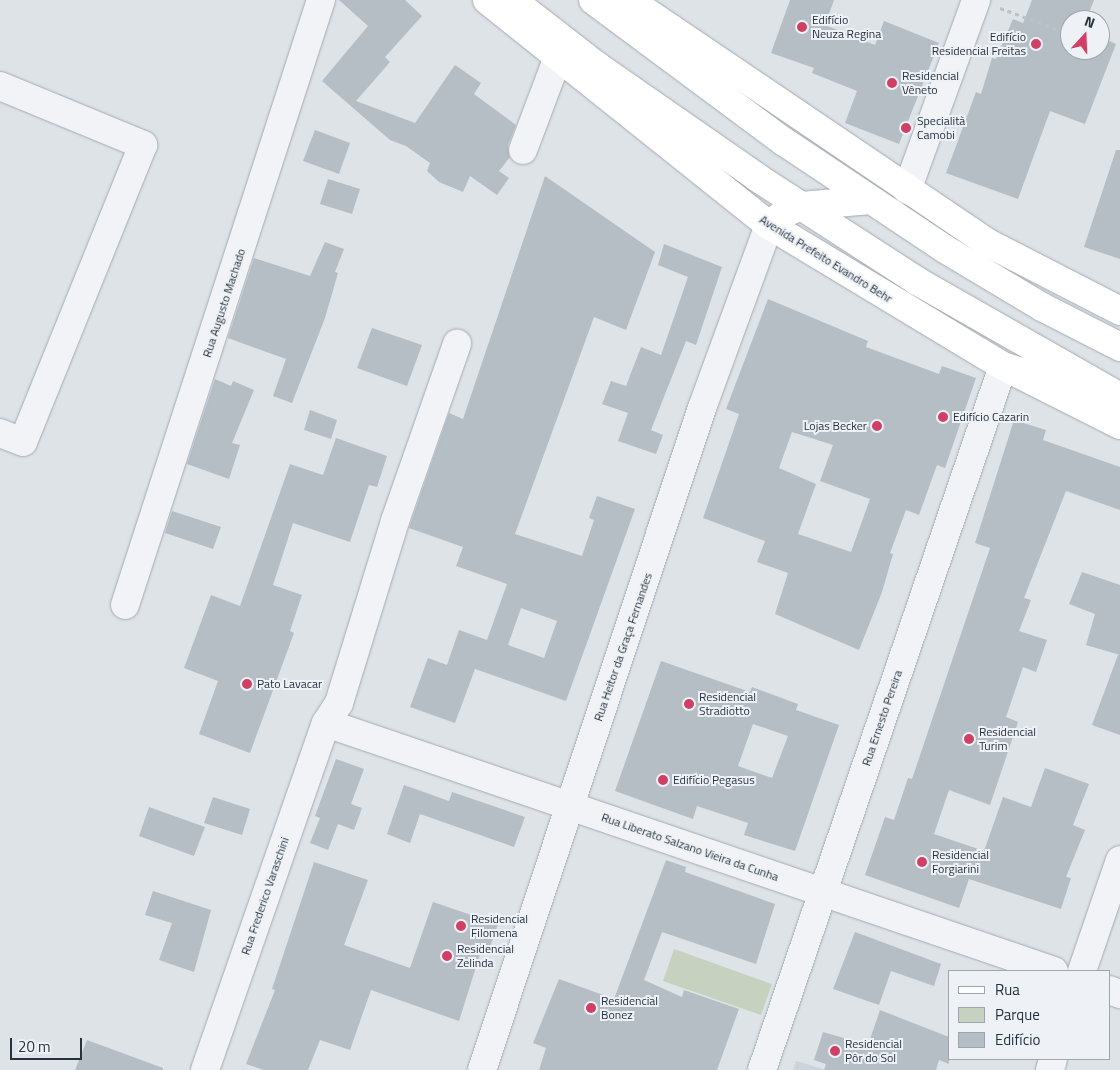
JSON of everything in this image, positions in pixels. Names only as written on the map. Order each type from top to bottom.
[{"type":"main road","name":"Avenida Prefeito Evandro Behr","points":[[487,0],[769,226],[1003,366],[1120,425]]},
{"type":"main road","points":[[505,0],[587,80]]},
{"type":"main road","points":[[512,0],[597,66],[801,206],[917,282],[1120,397]]},
{"type":"main road","points":[[593,0],[783,141],[871,200],[1042,308],[1120,347]]},
{"type":"main road","points":[[629,0],[906,190],[986,242],[1120,311]]},
{"type":"main road","points":[[769,226],[783,214],[801,206],[871,200]]},
{"type":"main road","points":[[1042,308],[1120,326]]},
{"type":"main road","points":[[1003,366],[1120,402]]},
{"type":"street","name":"Rua Augusto Machado","points":[[125,605],[321,0]]},
{"type":"street","points":[[906,190],[986,3]]},
{"type":"street","points":[[523,150],[558,57]]},
{"type":"street","points":[[0,86],[143,145],[23,442],[0,433]]},
{"type":"street","name":"Rua Heitor da Graça Fernandes","points":[[482,1070],[702,408],[769,226]]},
{"type":"street","name":"Rua Frederico Varaschini","points":[[205,1070],[326,722],[338,703],[395,521],[457,344]]},
{"type":"street","name":"Rua Ernesto Pereira","points":[[762,1070],[1003,366]]},
{"type":"street","name":"Rua Liberato Salzano Vieira da Cunha","points":[[326,722],[1051,970]]},
{"type":"street","points":[[1082,970],[1120,860]]},
{"type":"path","points":[[986,3],[1060,30]]},
{"type":"shaded area","points":[[796,1061],[827,1070],[793,1070]]},
{"type":"green space","points":[[674,949],[772,984],[761,1015],[663,981]]},
{"type":"building","points":[[339,0],[405,0],[422,16],[385,57],[390,62],[356,101],[415,123],[455,65],[481,83],[474,94],[516,125],[508,145],[510,157],[499,171],[509,178],[497,195],[470,176],[463,192],[439,182],[427,171],[430,163],[406,146],[390,140],[322,81],[368,26]]},
{"type":"building","points":[[790,0],[834,0],[825,25],[875,45],[884,21],[939,43],[899,144],[845,123],[857,91],[812,73],[814,68],[771,53]]},
{"type":"building","points":[[1032,0],[1094,0],[1090,10],[1060,10],[1060,60],[1110,60],[1085,124],[1050,111],[1018,199],[946,173],[976,92],[981,94],[992,58],[996,59],[1013,19],[1023,23]]},
{"type":"building","points":[[1110,41],[1116,44],[1110,59]]},
{"type":"building","points":[[315,130],[350,143],[339,174],[303,161]]},
{"type":"building","points":[[1116,150],[1120,150],[1120,259],[1084,247]]},
{"type":"building","points":[[545,176],[655,252],[626,330],[594,317],[515,534],[582,556],[594,520],[589,518],[597,496],[635,509],[566,701],[475,669],[455,723],[410,707],[428,658],[447,665],[459,630],[487,640],[507,584],[456,566],[463,547],[409,528],[449,413],[463,419]],"holes":[[[521,608],[557,621],[544,658],[508,645]]]},
{"type":"building","points":[[328,179],[360,189],[352,214],[320,204]]},
{"type":"building","points":[[325,242],[344,249],[335,272],[338,273],[325,318],[292,403],[273,396],[286,359],[228,338],[254,258],[310,276]]},
{"type":"building","points":[[664,244],[722,267],[696,345],[686,341],[651,430],[663,435],[656,454],[618,441],[628,413],[602,404],[611,381],[626,386],[641,347],[661,355],[688,277],[658,265]]},
{"type":"building","points":[[768,299],[868,341],[866,347],[939,374],[942,366],[976,378],[945,468],[937,465],[919,515],[906,510],[890,553],[893,554],[882,592],[859,650],[775,614],[788,573],[757,562],[765,541],[703,518],[739,414],[726,409]],"holes":[[[792,432],[833,445],[820,481],[870,499],[851,552],[798,534],[816,484],[779,468]]]},
{"type":"building","points":[[372,328],[422,345],[407,386],[357,368]]},
{"type":"building","points":[[215,379],[231,386],[233,381],[254,390],[232,443],[240,445],[229,479],[187,464]]},
{"type":"building","points":[[310,410],[337,420],[331,439],[304,430]]},
{"type":"building","points":[[1014,420],[1046,430],[1043,440],[1120,467],[1120,510],[1066,491],[1024,598],[1031,600],[1019,631],[1047,640],[1036,672],[1023,667],[1006,717],[1018,722],[990,805],[949,790],[934,834],[984,851],[1003,797],[1031,807],[1045,768],[1089,784],[1073,825],[1085,830],[1066,877],[1071,878],[1061,909],[969,879],[959,908],[865,875],[885,817],[894,820],[908,778],[912,779],[990,548],[975,543]]},
{"type":"building","points":[[336,438],[387,456],[377,487],[369,485],[350,542],[293,523],[273,585],[302,595],[290,631],[294,633],[250,753],[199,734],[218,681],[184,668],[211,595],[240,606],[290,464],[323,475]]},
{"type":"building","points":[[172,511],[221,527],[213,549],[165,533]]},
{"type":"building","points":[[1082,572],[1120,585],[1120,655],[1086,645],[1095,614],[1069,604]]},
{"type":"building","points":[[1118,655],[1120,655],[1120,735],[1092,725]]},
{"type":"building","points":[[661,661],[750,692],[752,687],[798,704],[796,710],[839,725],[795,851],[744,835],[748,823],[697,806],[693,819],[615,791]],"holes":[[[753,724],[788,736],[772,778],[738,766]]]},
{"type":"building","points":[[336,759],[364,769],[351,804],[362,808],[354,830],[338,824],[328,850],[310,843],[320,818],[315,816]]},
{"type":"building","points":[[404,785],[449,801],[452,792],[525,817],[514,847],[420,814],[410,843],[387,834]]},
{"type":"building","points":[[213,797],[250,809],[242,835],[204,823]]},
{"type":"building","points":[[149,807],[205,827],[194,856],[139,836]]},
{"type":"building","points":[[666,860],[686,867],[685,872],[775,904],[756,964],[662,932],[644,980],[682,997],[684,990],[739,1009],[717,1070],[539,1070],[546,1048],[533,1043],[559,979],[614,999]]},
{"type":"building","points":[[314,862],[368,880],[344,945],[410,968],[433,902],[498,924],[489,950],[482,948],[459,1021],[371,990],[350,1050],[320,1040],[308,1070],[264,1070],[246,1064],[275,990],[272,989]]},
{"type":"building","points":[[153,891],[211,910],[194,972],[159,960],[172,923],[145,915]]},
{"type":"building","points":[[855,932],[941,964],[934,986],[891,971],[879,1005],[833,989]]},
{"type":"building","points":[[880,1010],[948,1037],[949,1064],[939,1060],[936,1070],[824,1070],[826,1064],[814,1060],[823,1032],[868,1045]]},
{"type":"building","points":[[87,1040],[163,1068],[163,1070],[75,1070]]},
{"type":"place","name":"Edifício Neuza Regina","points":[[802,27]]},
{"type":"place","name":"Edifício Residencial Freitas","points":[[1036,44]]},
{"type":"place","name":"Residencial Vêneto","points":[[892,83]]},
{"type":"place","name":"Specialità Camobi","points":[[906,128]]},
{"type":"place","name":"Edifício Cazarin","points":[[943,417]]},
{"type":"place","name":"Lojas Becker","points":[[877,426]]},
{"type":"place","name":"Pato Lavacar","points":[[247,684]]},
{"type":"place","name":"Residencial Stradiotto","points":[[689,704]]},
{"type":"place","name":"Residencial Turim","points":[[969,739]]},
{"type":"place","name":"Edifício Pegasus","points":[[663,780]]},
{"type":"place","name":"Residencial Forgiarini","points":[[922,862]]},
{"type":"place","name":"Residencial Filomena","points":[[461,926]]},
{"type":"place","name":"Residencial Zelinda","points":[[447,956]]},
{"type":"place","name":"Residencial Bonez","points":[[591,1008]]},
{"type":"place","name":"Residencial Pôr do Sol","points":[[835,1051]]}]
